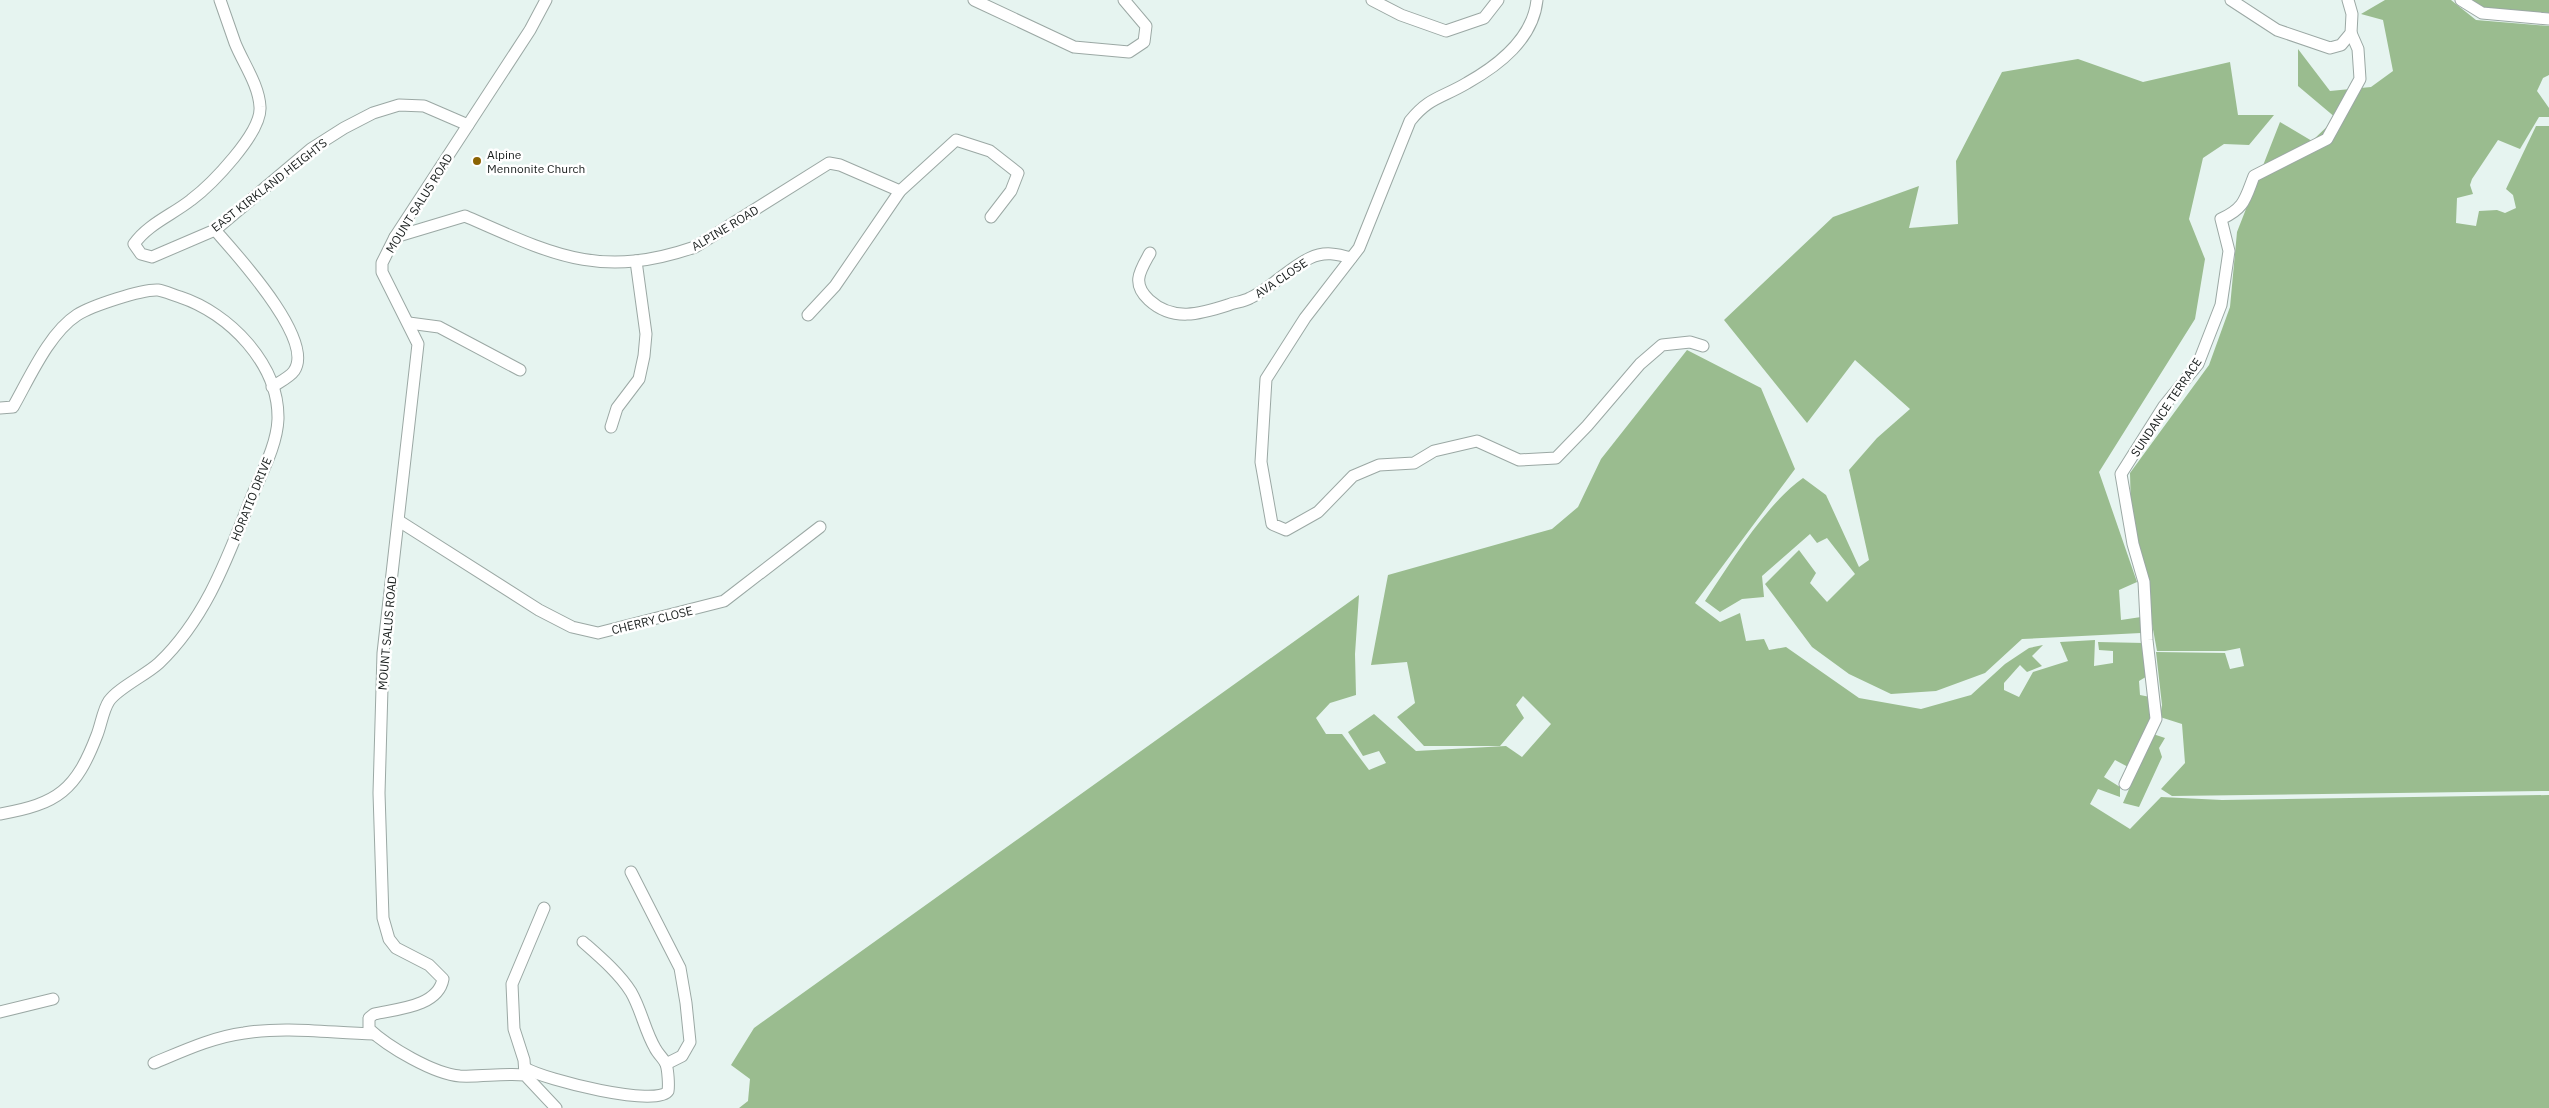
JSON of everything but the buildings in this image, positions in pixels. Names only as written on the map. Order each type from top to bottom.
[{"type":"street","name":"EAST KIRKLAND HEIGHTS","points":[[220,0],[235,43],[257,93],[260,105],[258,122],[234,156],[206,189],[142,233],[134,244],[141,254],[152,257],[215,230],[311,149],[344,128],[373,114],[399,105],[424,106],[468,125]]},
{"type":"street","name":"MOUNT SALUS ROAD","points":[[374,1034],[369,1029],[368,1024],[374,1014],[422,1002],[442,988],[443,979],[429,965],[396,948],[390,939],[383,918],[379,793],[383,653],[418,344],[382,272],[382,263],[395,237],[530,30],[546,0]]},
{"type":"street","points":[[974,0],[1074,47],[1129,52],[1144,42],[1146,26],[1124,0]]},
{"type":"street","points":[[1372,0],[1401,15],[1446,31],[1484,18],[1498,0]]},
{"type":"street","points":[[1537,0],[1536,9],[1522,41],[1466,84],[1435,97],[1421,108],[1410,121],[1359,248],[1305,318],[1266,379],[1261,462],[1272,524],[1286,530],[1318,512],[1353,476],[1379,464],[1414,463],[1434,451],[1477,442],[1519,460],[1556,458],[1588,426],[1640,364],[1662,345],[1690,342],[1703,346]]},
{"type":"street","points":[[2231,0],[2277,30],[2320,45],[2335,48],[2341,46],[2351,33],[2352,14],[2348,0]]},
{"type":"street","points":[[2461,0],[2482,13],[2549,19]]},
{"type":"street","name":"SUNDANCE TERRACE","points":[[2125,784],[2156,720],[2144,582],[2133,544],[2121,474],[2164,406],[2198,364],[2221,305],[2229,251],[2221,219],[2236,212],[2244,201],[2254,176],[2327,139],[2360,79],[2358,49],[2351,33]]},
{"type":"street","points":[[808,315],[835,286],[900,191],[956,140],[990,151],[1018,173],[1011,191],[991,217]]},
{"type":"street","name":"ALPINE ROAD","points":[[395,237],[465,216],[546,252],[584,261],[623,263],[670,256],[695,247],[829,163],[840,165],[900,191]]},
{"type":"street","points":[[215,230],[263,287],[286,322],[296,347],[298,360],[294,372],[272,387]]},
{"type":"street","name":"AVA CLOSE","points":[[1150,253],[1138,274],[1139,287],[1147,298],[1160,308],[1176,315],[1204,313],[1249,299],[1311,257],[1335,253],[1351,258]]},
{"type":"street","points":[[611,427],[617,408],[639,378],[644,356],[646,334],[636,261]]},
{"type":"street","name":"HORATIO DRIVE","points":[[0,408],[13,407],[60,330],[77,315],[120,298],[158,290],[194,302],[230,325],[260,360],[272,387],[278,419],[268,460],[223,570],[194,624],[158,664],[109,701],[79,774],[64,792],[30,809],[0,814]]},
{"type":"street","points":[[408,323],[439,327],[520,370]]},
{"type":"street","name":"CHERRY CLOSE","points":[[399,522],[539,610],[572,627],[598,633],[724,601],[820,527]]},
{"type":"street","points":[[631,872],[680,968],[690,1042],[682,1056],[666,1064]]},
{"type":"street","points":[[544,908],[512,984],[514,1029],[525,1072],[556,1108]]},
{"type":"street","points":[[154,1063],[196,1045],[244,1033],[305,1030],[374,1034],[435,1071],[459,1076],[525,1072],[565,1088],[632,1107],[649,1106],[662,1100],[668,1091],[666,1064],[655,1048],[631,992],[583,942]]},
{"type":"street","points":[[0,1012],[53,999]]},
{"type":"green space","points":[[2385,0],[2451,0],[2476,20],[2549,26],[2549,75],[2543,78],[2537,91],[2549,108],[2549,117],[2539,117],[2520,149],[2498,140],[2472,179],[2470,185],[2473,194],[2457,198],[2456,223],[2476,226],[2479,211],[2497,210],[2505,213],[2516,208],[2513,195],[2506,189],[2536,126],[2549,126],[2549,791],[2172,796],[2161,789],[2185,763],[2182,724],[2160,717],[2162,705],[2156,652],[2225,653],[2230,669],[2244,666],[2240,648],[2225,651],[2157,651],[2131,510],[2130,473],[2209,365],[2230,307],[2237,232],[2280,122],[2312,141],[2336,118],[2298,86],[2298,49],[2330,91],[2371,87],[2393,71],[2383,20],[2361,14]]},
{"type":"green space","points":[[2470,0],[2549,0],[2549,13],[2482,8]]},
{"type":"green space","points":[[2078,59],[2143,82],[2230,62],[2238,115],[2274,115],[2249,145],[2224,144],[2203,158],[2189,219],[2205,259],[2195,319],[2099,472],[2137,582],[2119,590],[2121,620],[2141,617],[2141,633],[2022,639],[1985,673],[1936,691],[1891,694],[1849,674],[1812,647],[1765,584],[1799,550],[1816,573],[1810,583],[1827,602],[1855,574],[1827,538],[1817,543],[1810,534],[1762,576],[1764,597],[1742,599],[1720,612],[1705,601],[1763,518],[1789,489],[1803,478],[1826,495],[1859,567],[1869,560],[1849,470],[1877,438],[1910,409],[1855,360],[1807,423],[1724,320],[1833,217],[1919,186],[1909,228],[1958,224],[1956,161],[2002,72]]},
{"type":"green space","points":[[1687,350],[1761,388],[1795,469],[1695,603],[1720,622],[1740,613],[1746,641],[1764,639],[1769,650],[1786,647],[1859,698],[1921,709],[1971,695],[2005,664],[2029,648],[2043,645],[2032,656],[2042,666],[2027,672],[2020,665],[2004,683],[2004,690],[2019,697],[2033,672],[2068,661],[2060,642],[2095,640],[2094,666],[2113,663],[2113,651],[2099,650],[2098,642],[2144,643],[2149,675],[2139,681],[2140,695],[2150,697],[2150,718],[2130,768],[2115,760],[2104,777],[2120,787],[2120,797],[2098,789],[2090,804],[2130,829],[2161,797],[2222,800],[2549,795],[2549,1108],[739,1108],[748,1101],[750,1079],[731,1065],[754,1028],[1359,595],[1355,654],[1356,695],[1330,703],[1316,718],[1326,734],[1342,734],[1369,770],[1386,763],[1379,751],[1363,756],[1348,732],[1374,714],[1416,751],[1506,746],[1522,757],[1551,724],[1523,696],[1516,705],[1524,718],[1500,746],[1424,746],[1397,717],[1415,703],[1407,662],[1371,665],[1388,575],[1552,529],[1578,507],[1601,459]]},
{"type":"green space","points":[[2153,734],[2165,738],[2159,748],[2162,757],[2139,807],[2123,803]]},
{"type":"place","name":"Alpine Mennonite Church","points":[[477,161]]}]
